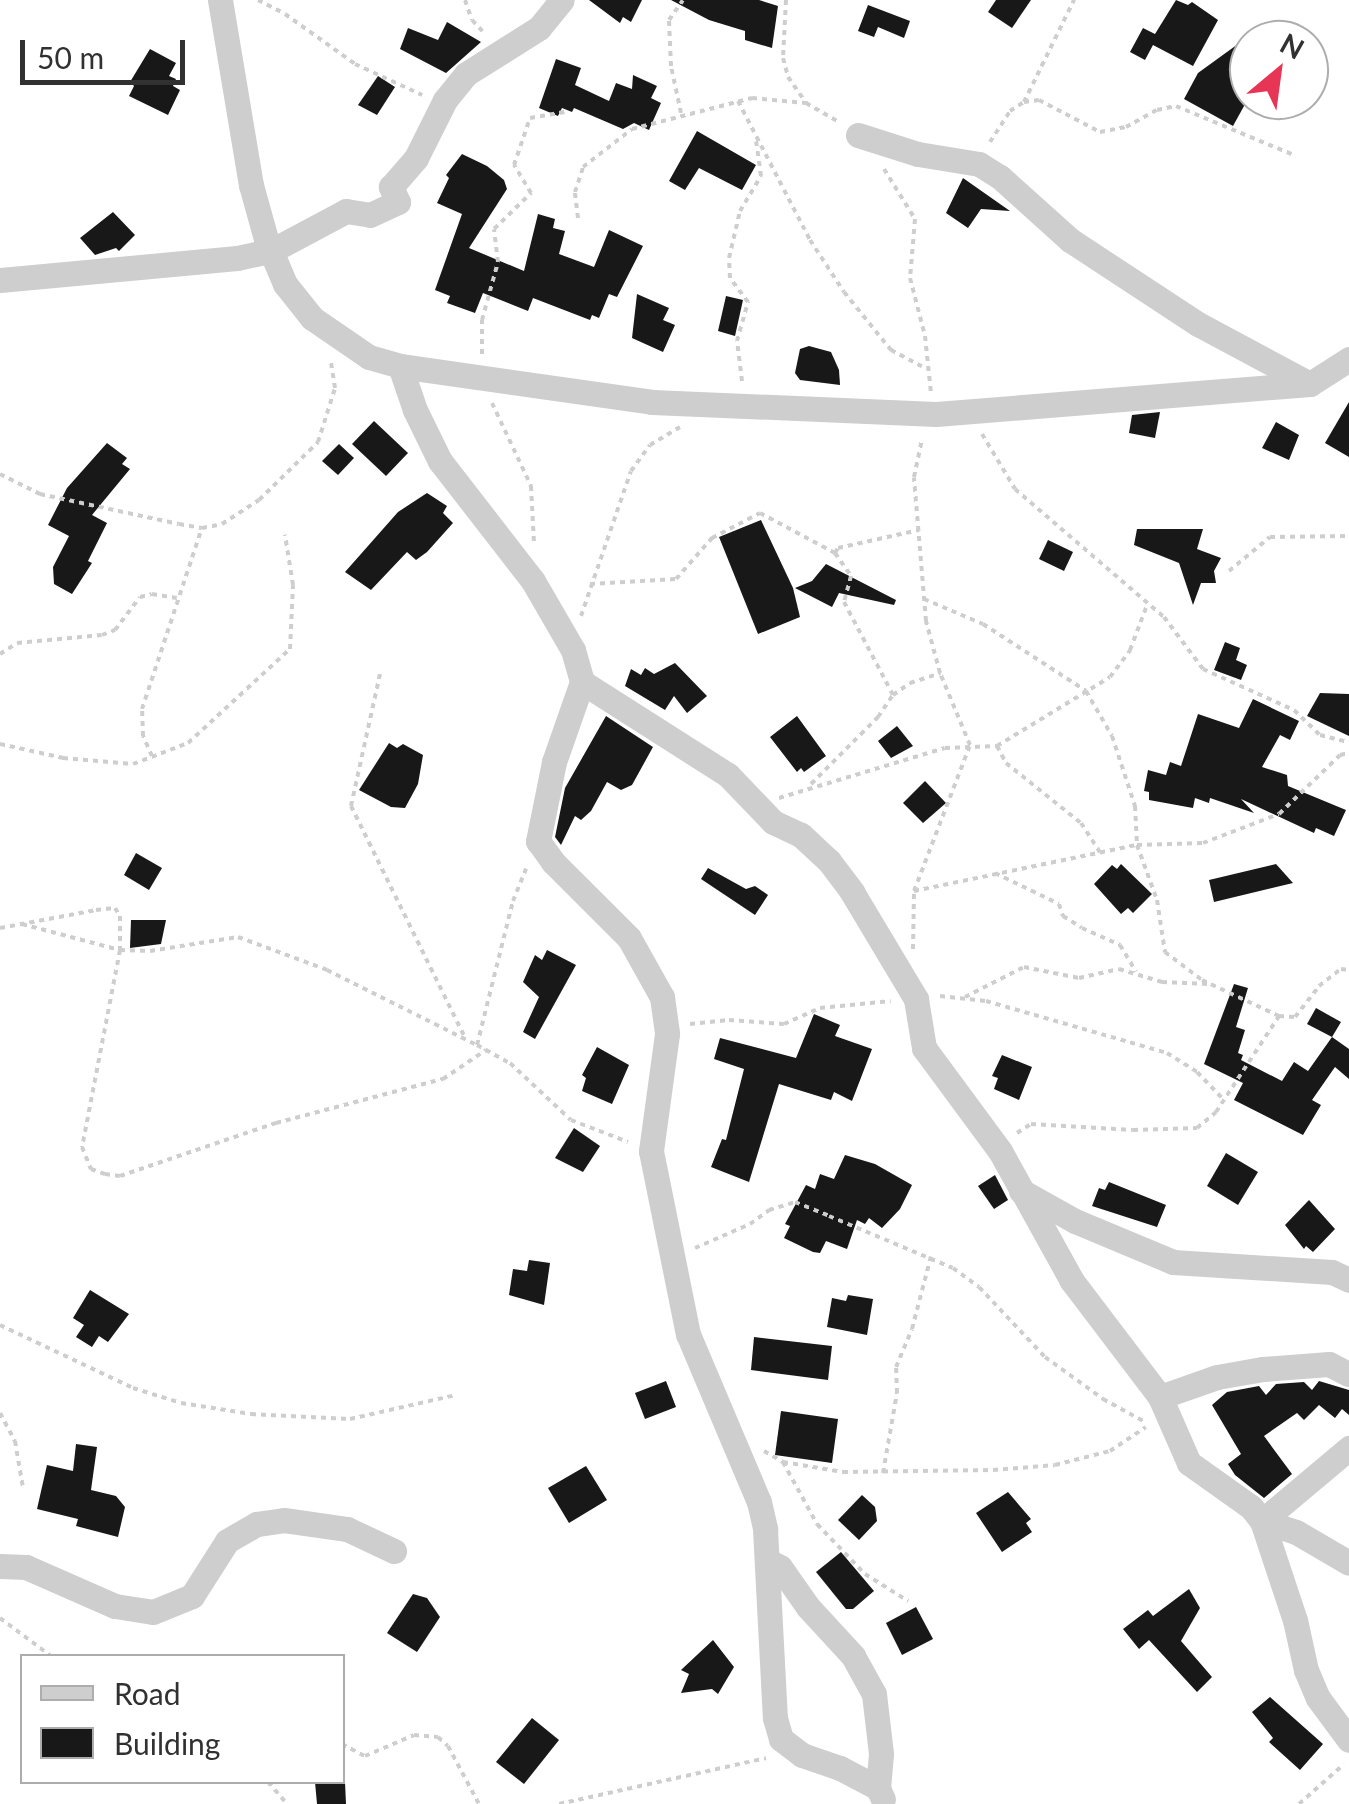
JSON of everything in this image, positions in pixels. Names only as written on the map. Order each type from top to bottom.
[{"type":"street","points":[[220,0],[251,186],[285,284],[312,318],[369,357],[400,366],[716,407],[936,414],[1310,384],[1349,358]]},
{"type":"street","points":[[0,280],[27,274],[194,264],[271,250],[346,211],[370,215],[398,202],[392,187],[416,158],[445,100],[466,74],[538,28],[562,0]]},
{"type":"street","points":[[858,134],[918,154],[978,164],[1000,176],[1070,240],[1198,324],[1310,384]]},
{"type":"street","points":[[400,366],[415,410],[440,461],[533,581],[573,650],[582,682],[554,762],[538,841],[553,862],[607,912],[639,953],[662,997],[667,1034],[651,1152],[688,1334],[759,1502],[768,1561],[776,1718],[781,1739],[792,1750],[848,1771],[881,1796]]},
{"type":"street","points":[[582,682],[728,776],[774,822],[801,835],[830,861],[916,998],[924,1048],[1000,1151],[1072,1281],[1160,1397],[1189,1463],[1251,1507],[1262,1521],[1296,1620],[1306,1670],[1318,1698],[1349,1740]]},
{"type":"street","points":[[1021,1191],[1075,1221],[1173,1262],[1332,1272],[1349,1280]]},
{"type":"street","points":[[1160,1397],[1217,1377],[1262,1369],[1329,1364],[1349,1374]]},
{"type":"street","points":[[1262,1521],[1349,1448]]},
{"type":"street","points":[[0,1566],[26,1567],[114,1606],[153,1612],[192,1596],[228,1541],[257,1524],[284,1520],[348,1529],[394,1551]]},
{"type":"street","points":[[1262,1521],[1296,1532],[1349,1564]]},
{"type":"street","points":[[768,1561],[780,1567],[808,1607],[854,1656],[874,1694],[881,1796]]},
{"type":"path","points":[[258,0],[355,64],[445,100]]},
{"type":"path","points":[[465,0],[472,20],[499,50]]},
{"type":"path","points":[[682,114],[671,66],[669,20],[684,0]]},
{"type":"path","points":[[786,0],[782,58],[788,77],[806,103],[858,134],[898,186],[914,219],[910,278],[936,414],[918,447],[914,477],[924,599],[940,672],[970,745],[914,891],[914,960]]},
{"type":"path","points":[[1024,102],[1074,0]]},
{"type":"path","points":[[978,164],[1010,112],[1024,102],[1039,100],[1100,132],[1126,127],[1157,110],[1176,106],[1296,156]]},
{"type":"path","points":[[738,101],[810,240],[844,292],[890,350],[926,369]]},
{"type":"path","points":[[578,218],[575,192],[582,167],[632,129],[738,101],[806,103]]},
{"type":"path","points":[[533,581],[530,486],[493,408],[482,320],[498,262],[494,229],[531,193],[514,165],[530,118],[564,112]]},
{"type":"path","points":[[752,409],[740,370],[737,341],[748,302],[730,278],[728,258],[740,211],[760,176],[755,135]]},
{"type":"path","points":[[0,474],[40,494],[202,528],[243,512],[318,442],[334,388],[328,328]]},
{"type":"path","points":[[573,650],[590,584],[631,471],[650,445],[716,407]]},
{"type":"path","points":[[975,410],[987,448],[1014,490],[1148,602],[1194,651],[1203,668],[1294,710],[1320,735],[1349,742]]},
{"type":"path","points":[[590,584],[676,579],[712,538],[760,513],[834,553],[851,576],[844,602],[893,695]]},
{"type":"path","points":[[152,756],[143,736],[142,709],[202,528]]},
{"type":"path","points":[[834,553],[838,548],[919,530]]},
{"type":"path","points":[[0,744],[63,758],[133,764],[188,743],[290,649],[292,585],[285,535]]},
{"type":"path","points":[[1229,570],[1270,538],[1349,536]]},
{"type":"path","points":[[0,654],[17,643],[115,630],[140,598],[152,594],[177,598]]},
{"type":"path","points":[[924,599],[984,624],[1086,691],[1112,736],[1135,806],[1137,845],[1156,900],[1165,952],[1210,984],[1279,1016],[1295,1017],[1319,986],[1342,969],[1349,970]]},
{"type":"path","points":[[758,806],[807,787],[970,745],[997,746],[1110,676],[1130,650],[1148,602]]},
{"type":"path","points":[[807,787],[878,717],[893,695],[910,683],[940,672]]},
{"type":"path","points":[[380,674],[351,806],[465,1038]]},
{"type":"path","points":[[997,746],[1006,762],[1032,787],[1080,823],[1100,852]]},
{"type":"path","points":[[914,891],[1137,845],[1203,843],[1279,814],[1340,754],[1349,753]]},
{"type":"path","points":[[478,1045],[513,901],[538,841]]},
{"type":"path","points":[[995,873],[1059,904],[1064,916],[1120,945],[1136,972]]},
{"type":"path","points":[[0,928],[115,908],[121,921],[120,950],[82,1147],[92,1169],[105,1174],[120,1176],[276,1123],[443,1079],[486,1050]]},
{"type":"path","points":[[18,922],[120,950],[150,951],[238,937],[327,970],[465,1038],[510,1063],[571,1120],[651,1152]]},
{"type":"path","points":[[965,998],[1024,967],[1080,978],[1119,969],[1162,982],[1210,984]]},
{"type":"path","points":[[667,1034],[696,1022],[784,1024],[820,1008],[916,998],[965,998],[1167,1053],[1197,1072],[1223,1099]]},
{"type":"path","points":[[1000,1151],[1031,1124],[1197,1128],[1223,1099],[1279,1016]]},
{"type":"path","points":[[675,1257],[750,1224],[768,1210],[795,1202],[930,1256],[979,1287],[1045,1357],[1103,1399],[1149,1425],[1110,1450],[1055,1465],[883,1473],[783,1462],[758,1447]]},
{"type":"path","points":[[883,1473],[897,1393],[896,1367],[912,1329],[930,1256]]},
{"type":"path","points":[[0,1325],[132,1388],[181,1403],[251,1414],[350,1419],[456,1395]]},
{"type":"path","points":[[0,1413],[15,1442],[24,1488]]},
{"type":"path","points":[[783,1462],[818,1524],[864,1574],[908,1601]]},
{"type":"path","points":[[0,1618],[48,1654]]},
{"type":"path","points":[[345,1746],[365,1756],[414,1735],[438,1737],[448,1746],[479,1804]]},
{"type":"path","points":[[559,1804],[742,1766],[765,1758],[781,1739]]},
{"type":"path","points":[[1300,1804],[1349,1758]]},
{"type":"path","points":[[270,1784],[288,1804]]},
{"type":"building","points":[[589,0],[642,0],[631,22],[623,17],[620,23]]},
{"type":"building","points":[[671,0],[759,0],[778,6],[772,48],[745,40],[745,31],[709,20]]},
{"type":"building","points":[[996,0],[1031,0],[1012,28],[988,12]]},
{"type":"building","points":[[1176,0],[1188,5],[1192,2],[1218,20],[1193,66],[1153,45],[1145,60],[1130,52],[1143,28],[1155,34]]},
{"type":"building","points":[[868,5],[910,21],[904,38],[878,27],[874,37],[858,31]]},
{"type":"building","points":[[447,22],[481,42],[446,73],[400,49],[408,28],[438,40]]},
{"type":"building","points":[[150,49],[176,63],[169,76],[176,79],[173,86],[180,90],[168,115],[129,96],[134,86],[130,82]]},
{"type":"building","points":[[1229,51],[1229,120],[1236,120],[1233,126],[1184,99],[1198,73]]},
{"type":"building","points":[[556,59],[581,68],[575,85],[609,101],[616,83],[632,89],[633,75],[657,86],[651,98],[661,103],[649,130],[634,123],[623,129],[574,108],[572,112],[562,108],[558,116],[539,108]]},
{"type":"building","points":[[378,76],[395,87],[377,115],[358,105]]},
{"type":"building","points":[[697,131],[756,165],[742,190],[699,168],[685,190],[669,181]]},
{"type":"building","points":[[462,154],[487,166],[504,180],[507,189],[469,248],[524,271],[538,214],[555,219],[553,228],[565,231],[559,254],[594,267],[609,230],[643,246],[617,297],[609,294],[599,318],[592,315],[590,320],[533,298],[528,311],[483,293],[475,313],[447,303],[450,296],[435,290],[462,214],[437,203],[449,178],[446,175]]},
{"type":"building","points":[[963,178],[1010,211],[981,209],[968,228],[946,213]]},
{"type":"building","points":[[113,212],[135,235],[119,251],[116,248],[95,255],[80,238]]},
{"type":"building","points":[[637,294],[669,308],[663,320],[675,325],[663,352],[632,338]]},
{"type":"building","points":[[726,296],[743,300],[735,336],[718,331]]},
{"type":"building","points":[[809,346],[831,352],[840,385],[800,380],[795,373],[800,349]]},
{"type":"building","points":[[1349,402],[1349,457],[1325,443]]},
{"type":"building","points":[[1160,412],[1155,438],[1129,433],[1132,415]]},
{"type":"building","points":[[374,421],[408,453],[386,476],[352,444]]},
{"type":"building","points":[[1276,422],[1299,435],[1289,460],[1262,448]]},
{"type":"building","points":[[107,443],[127,458],[122,464],[130,469],[92,515],[107,523],[88,561],[92,563],[72,594],[54,584],[53,567],[69,536],[48,525],[67,488]]},
{"type":"building","points":[[339,444],[354,458],[338,475],[322,461]]},
{"type":"building","points":[[427,493],[447,506],[443,513],[453,523],[427,552],[416,560],[407,552],[371,590],[345,572],[398,512]]},
{"type":"building","points":[[761,520],[793,588],[800,617],[758,634],[719,537]]},
{"type":"building","points":[[1137,529],[1203,529],[1197,549],[1221,558],[1214,571],[1216,583],[1201,583],[1193,605],[1179,563],[1134,545]]},
{"type":"building","points":[[1048,540],[1073,552],[1064,571],[1039,559]]},
{"type":"building","points":[[826,564],[896,600],[894,605],[839,593],[832,607],[795,588],[812,581]]},
{"type":"building","points":[[1225,642],[1240,648],[1236,660],[1247,665],[1241,680],[1214,670]]},
{"type":"building","points":[[675,663],[707,696],[687,713],[674,696],[665,710],[625,686],[631,669],[641,675],[645,668],[654,674]]},
{"type":"building","points":[[1320,693],[1349,694],[1349,736],[1307,716]]},
{"type":"building","points":[[1253,699],[1299,721],[1290,740],[1280,735],[1262,767],[1287,775],[1288,786],[1346,810],[1334,836],[1316,828],[1314,833],[1241,799],[1254,813],[1210,798],[1209,803],[1195,798],[1193,808],[1149,800],[1149,792],[1144,791],[1148,770],[1166,775],[1170,762],[1181,766],[1198,714],[1239,728]]},
{"type":"building","points":[[606,716],[653,747],[632,785],[621,790],[607,782],[591,811],[581,820],[575,816],[561,845],[555,837],[565,788]]},
{"type":"building","points":[[797,716],[826,756],[804,772],[801,768],[797,772],[770,737]]},
{"type":"building","points":[[897,726],[913,746],[891,758],[878,741]]},
{"type":"building","points":[[389,743],[397,748],[403,744],[423,755],[418,784],[405,808],[391,807],[359,790]]},
{"type":"building","points":[[925,781],[946,803],[923,823],[903,803]]},
{"type":"building","points":[[136,853],[162,868],[149,890],[124,875]]},
{"type":"building","points":[[1121,864],[1152,894],[1133,913],[1128,908],[1121,914],[1094,884],[1112,865],[1117,869]]},
{"type":"building","points":[[1276,864],[1293,883],[1214,902],[1209,880]]},
{"type":"building","points":[[708,868],[746,889],[755,886],[768,895],[755,915],[701,879]]},
{"type":"building","points":[[131,920],[166,920],[161,944],[130,948]]},
{"type":"building","points":[[547,950],[576,965],[535,1039],[523,1032],[539,997],[523,982],[535,955],[542,960]]},
{"type":"building","points":[[1234,984],[1248,988],[1236,1027],[1245,1030],[1238,1053],[1243,1055],[1241,1060],[1282,1081],[1294,1062],[1308,1071],[1332,1037],[1349,1049],[1349,1079],[1335,1067],[1312,1100],[1321,1105],[1303,1135],[1234,1100],[1243,1083],[1204,1064]]},
{"type":"building","points":[[1316,1008],[1341,1022],[1332,1037],[1307,1024]]},
{"type":"building","points":[[814,1014],[840,1025],[835,1036],[872,1049],[852,1101],[834,1092],[831,1100],[779,1084],[749,1182],[711,1167],[722,1139],[726,1140],[744,1069],[714,1059],[720,1038],[796,1058]]},
{"type":"building","points":[[597,1047],[629,1065],[612,1104],[582,1091],[586,1078],[582,1075]]},
{"type":"building","points":[[1002,1055],[1032,1067],[1019,1100],[994,1089],[998,1078],[992,1076]]},
{"type":"building","points":[[574,1128],[600,1146],[583,1172],[555,1158]]},
{"type":"building","points":[[1226,1153],[1258,1172],[1238,1205],[1207,1186]]},
{"type":"building","points":[[845,1155],[875,1164],[912,1185],[900,1209],[882,1228],[869,1218],[865,1224],[857,1220],[847,1249],[826,1241],[820,1253],[813,1252],[784,1238],[790,1226],[785,1224],[806,1185],[815,1189],[820,1174],[834,1179]]},
{"type":"building","points":[[995,1175],[1008,1200],[994,1209],[978,1186]]},
{"type":"building","points":[[1109,1182],[1166,1205],[1157,1227],[1092,1206],[1099,1188],[1105,1190]]},
{"type":"building","points":[[1309,1200],[1335,1229],[1313,1252],[1306,1246],[1304,1249],[1285,1225]]},
{"type":"building","points":[[529,1260],[550,1263],[544,1305],[509,1295],[513,1269],[527,1271]]},
{"type":"building","points":[[90,1290],[129,1314],[108,1342],[99,1336],[92,1347],[76,1337],[84,1325],[73,1318]]},
{"type":"building","points":[[848,1295],[873,1299],[867,1335],[827,1327],[832,1298],[846,1301]]},
{"type":"building","points":[[754,1337],[832,1346],[828,1380],[751,1370]]},
{"type":"building","points":[[666,1381],[676,1407],[645,1419],[635,1393]]},
{"type":"building","points":[[1319,1381],[1349,1390],[1349,1415],[1342,1409],[1335,1418],[1319,1405],[1304,1420],[1297,1413],[1264,1436],[1292,1474],[1264,1498],[1235,1475],[1228,1464],[1241,1454],[1212,1405],[1227,1392],[1259,1386],[1266,1395],[1276,1384],[1304,1382],[1312,1390]]},
{"type":"building","points":[[781,1411],[838,1419],[832,1463],[775,1455]]},
{"type":"building","points":[[76,1444],[97,1447],[91,1490],[116,1496],[125,1507],[118,1537],[76,1526],[78,1519],[37,1509],[47,1465],[73,1471]]},
{"type":"building","points":[[586,1466],[607,1500],[569,1523],[548,1488]]},
{"type":"building","points":[[1008,1492],[1031,1519],[1026,1523],[1032,1532],[1002,1552],[976,1513]]},
{"type":"building","points":[[862,1495],[875,1507],[877,1521],[859,1540],[838,1520]]},
{"type":"building","points":[[841,1552],[874,1591],[853,1609],[846,1609],[816,1572]]},
{"type":"building","points":[[1189,1589],[1200,1608],[1181,1641],[1212,1677],[1197,1692],[1149,1640],[1139,1649],[1123,1629],[1148,1610],[1153,1616]]},
{"type":"building","points":[[413,1594],[427,1598],[440,1617],[417,1652],[387,1633]]},
{"type":"building","points":[[916,1607],[933,1639],[902,1655],[886,1623]]},
{"type":"building","points":[[713,1640],[734,1667],[718,1694],[712,1689],[681,1693],[689,1674],[681,1670]]},
{"type":"building","points":[[1270,1697],[1323,1744],[1300,1770],[1269,1742],[1273,1738],[1252,1712]]},
{"type":"building","points":[[532,1718],[559,1740],[524,1784],[496,1762]]},
{"type":"building","points":[[345,1782],[346,1804],[317,1804],[315,1784]]}]
